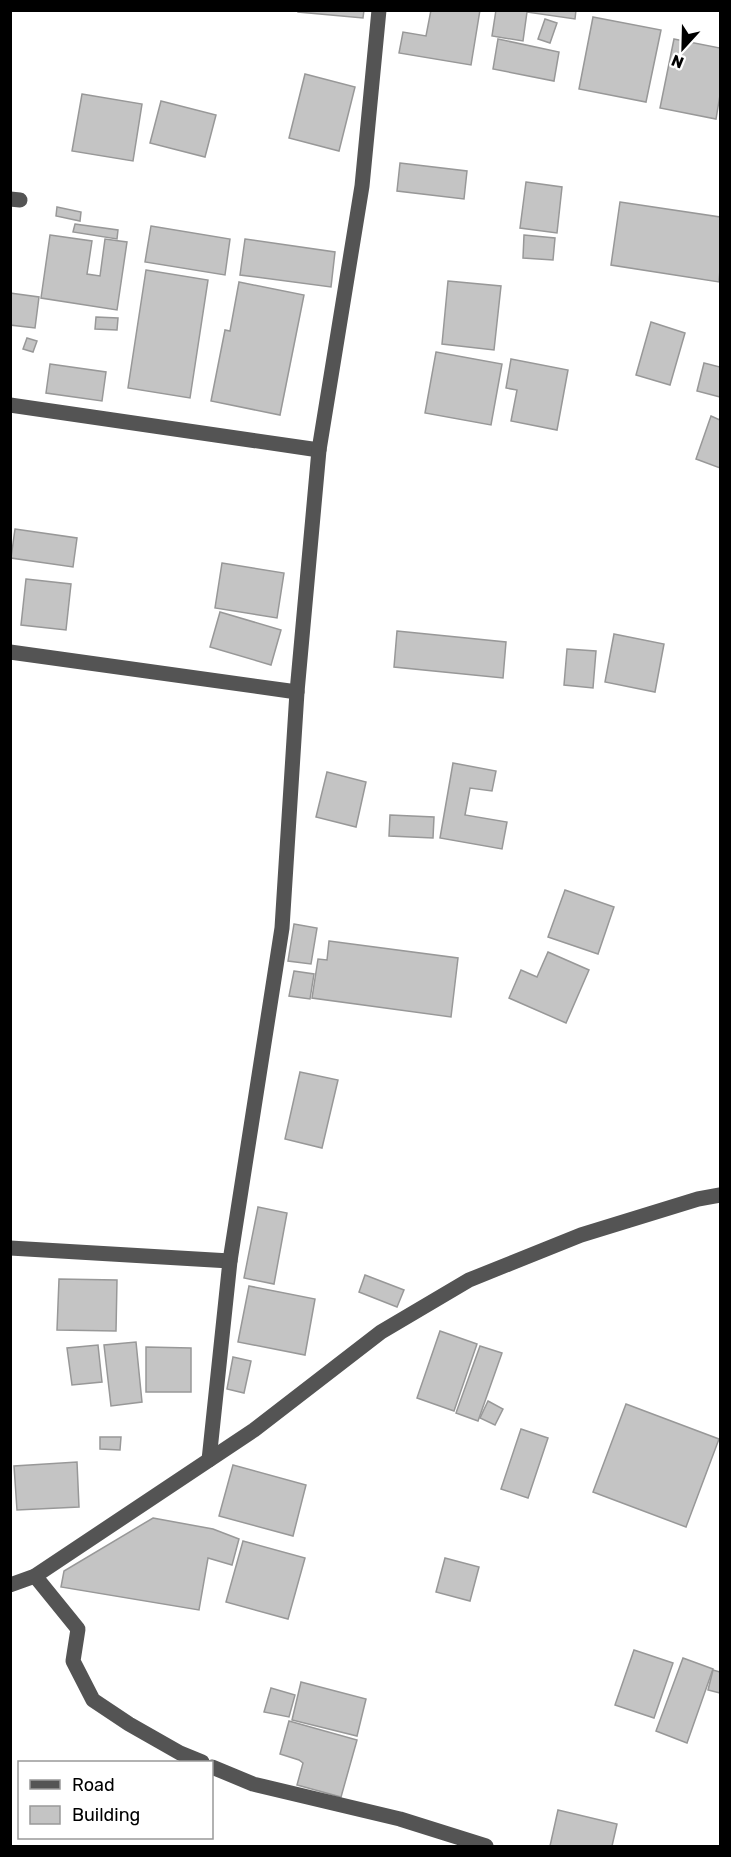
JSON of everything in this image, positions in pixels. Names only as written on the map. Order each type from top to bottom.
[{"type":"street","points":[[209,1460],[230,1261],[282,928],[297,692],[319,450],[363,186],[379,10]]},
{"type":"street","points":[[10,405],[319,450]]},
{"type":"street","points":[[10,652],[297,692]]},
{"type":"street","points":[[10,1585],[35,1576],[254,1430],[381,1332],[469,1280],[580,1235],[698,1199],[720,1195]]},
{"type":"street","points":[[10,1248],[230,1261]]},
{"type":"street","points":[[35,1576],[78,1629],[73,1661],[93,1700],[159,1741],[200,1761]]},
{"type":"street","points":[[213,1767],[253,1784],[400,1819],[486,1846]]},
{"type":"building","points":[[298,10],[364,10],[363,18],[298,12]]},
{"type":"building","points":[[431,10],[480,10],[471,65],[399,53],[403,32],[426,36]]},
{"type":"building","points":[[496,10],[576,10],[575,19],[527,12],[523,41],[492,36]]},
{"type":"building","points":[[593,17],[661,30],[646,102],[579,89]]},
{"type":"building","points":[[545,19],[557,23],[550,43],[538,39]]},
{"type":"building","points":[[498,39],[559,52],[554,81],[493,69]]},
{"type":"building","points":[[674,39],[720,48],[720,95],[716,119],[660,108]]},
{"type":"building","points":[[305,74],[355,87],[339,151],[289,138]]},
{"type":"building","points":[[82,94],[142,104],[133,161],[72,151]]},
{"type":"building","points":[[161,101],[216,115],[205,157],[150,143]]},
{"type":"building","points":[[400,163],[467,171],[464,199],[397,191]]},
{"type":"building","points":[[526,182],[562,187],[557,233],[520,228]]},
{"type":"building","points":[[620,202],[720,217],[719,282],[611,265]]},
{"type":"building","points":[[57,207],[81,212],[80,221],[56,216]]},
{"type":"building","points":[[75,224],[118,230],[117,239],[73,232]]},
{"type":"building","points":[[151,226],[230,239],[225,275],[145,262]]},
{"type":"building","points":[[50,235],[92,241],[87,274],[100,276],[105,239],[127,242],[117,310],[41,298]]},
{"type":"building","points":[[524,235],[555,238],[553,260],[523,258]]},
{"type":"building","points":[[245,239],[335,252],[331,287],[240,275]]},
{"type":"building","points":[[146,270],[208,280],[190,398],[128,388]]},
{"type":"building","points":[[448,281],[501,286],[494,350],[442,344]]},
{"type":"building","points":[[239,282],[304,295],[280,415],[211,401],[225,330],[230,331]]},
{"type":"building","points":[[10,293],[39,297],[35,328],[10,325]]},
{"type":"building","points":[[96,317],[118,318],[117,330],[95,329]]},
{"type":"building","points":[[651,322],[685,333],[670,385],[636,375]]},
{"type":"building","points":[[27,338],[37,341],[33,352],[23,349]]},
{"type":"building","points":[[436,352],[502,364],[491,425],[425,413]]},
{"type":"building","points":[[511,359],[568,370],[557,430],[511,421],[517,390],[506,388]]},
{"type":"building","points":[[704,363],[720,367],[720,397],[697,391]]},
{"type":"building","points":[[50,364],[106,372],[102,401],[46,393]]},
{"type":"building","points":[[711,416],[720,420],[720,468],[696,459]]},
{"type":"building","points":[[15,529],[77,538],[73,567],[11,558]]},
{"type":"building","points":[[222,563],[284,573],[277,618],[215,608]]},
{"type":"building","points":[[26,579],[71,584],[66,630],[21,625]]},
{"type":"building","points":[[220,612],[281,630],[271,665],[210,647]]},
{"type":"building","points":[[397,631],[506,642],[503,678],[394,667]]},
{"type":"building","points":[[614,634],[664,644],[655,692],[605,682]]},
{"type":"building","points":[[567,649],[596,651],[593,688],[564,685]]},
{"type":"building","points":[[453,763],[496,771],[492,791],[470,788],[465,815],[507,822],[502,849],[440,838]]},
{"type":"building","points":[[327,772],[366,782],[356,827],[316,817]]},
{"type":"building","points":[[390,815],[434,817],[433,838],[389,836]]},
{"type":"building","points":[[565,890],[614,907],[598,954],[548,937]]},
{"type":"building","points":[[294,924],[317,928],[311,964],[288,961]]},
{"type":"building","points":[[329,941],[458,958],[451,1017],[312,998],[318,959],[327,960]]},
{"type":"building","points":[[548,952],[589,970],[566,1023],[509,998],[521,970],[537,977]]},
{"type":"building","points":[[294,971],[314,974],[310,999],[289,996]]},
{"type":"building","points":[[300,1072],[338,1080],[322,1148],[285,1139]]},
{"type":"building","points":[[258,1207],[287,1213],[274,1284],[244,1278]]},
{"type":"building","points":[[365,1275],[404,1290],[397,1307],[359,1292]]},
{"type":"building","points":[[59,1279],[117,1280],[116,1331],[57,1330]]},
{"type":"building","points":[[249,1286],[315,1299],[305,1355],[238,1342]]},
{"type":"building","points":[[440,1331],[477,1344],[454,1411],[417,1398]]},
{"type":"building","points":[[136,1342],[142,1402],[111,1406],[104,1345]]},
{"type":"building","points":[[98,1345],[102,1382],[72,1385],[67,1348]]},
{"type":"building","points":[[480,1346],[502,1353],[478,1421],[456,1413]]},
{"type":"building","points":[[146,1347],[191,1348],[191,1392],[146,1392]]},
{"type":"building","points":[[233,1357],[251,1361],[244,1393],[227,1389]]},
{"type":"building","points":[[488,1401],[503,1409],[495,1425],[480,1418]]},
{"type":"building","points":[[626,1404],[719,1439],[686,1527],[593,1492]]},
{"type":"building","points":[[521,1429],[548,1438],[528,1498],[501,1489]]},
{"type":"building","points":[[100,1437],[121,1437],[120,1450],[100,1449]]},
{"type":"building","points":[[77,1462],[79,1507],[17,1510],[14,1466]]},
{"type":"building","points":[[233,1465],[306,1485],[293,1536],[219,1516]]},
{"type":"building","points":[[153,1518],[213,1529],[239,1539],[232,1565],[208,1558],[199,1610],[61,1587],[64,1571]]},
{"type":"building","points":[[243,1541],[305,1558],[288,1619],[226,1602]]},
{"type":"building","points":[[445,1558],[479,1567],[470,1601],[436,1592]]},
{"type":"building","points":[[634,1650],[673,1663],[654,1718],[615,1705]]},
{"type":"building","points":[[683,1658],[713,1669],[687,1743],[656,1731]]},
{"type":"building","points":[[713,1670],[720,1672],[720,1693],[708,1690]]},
{"type":"building","points":[[301,1682],[366,1699],[357,1736],[292,1720]]},
{"type":"building","points":[[271,1688],[295,1695],[289,1717],[264,1712]]},
{"type":"building","points":[[289,1721],[357,1740],[341,1797],[297,1785],[303,1763],[280,1754]]},
{"type":"building","points":[[558,1810],[617,1824],[612,1846],[550,1846]]}]
